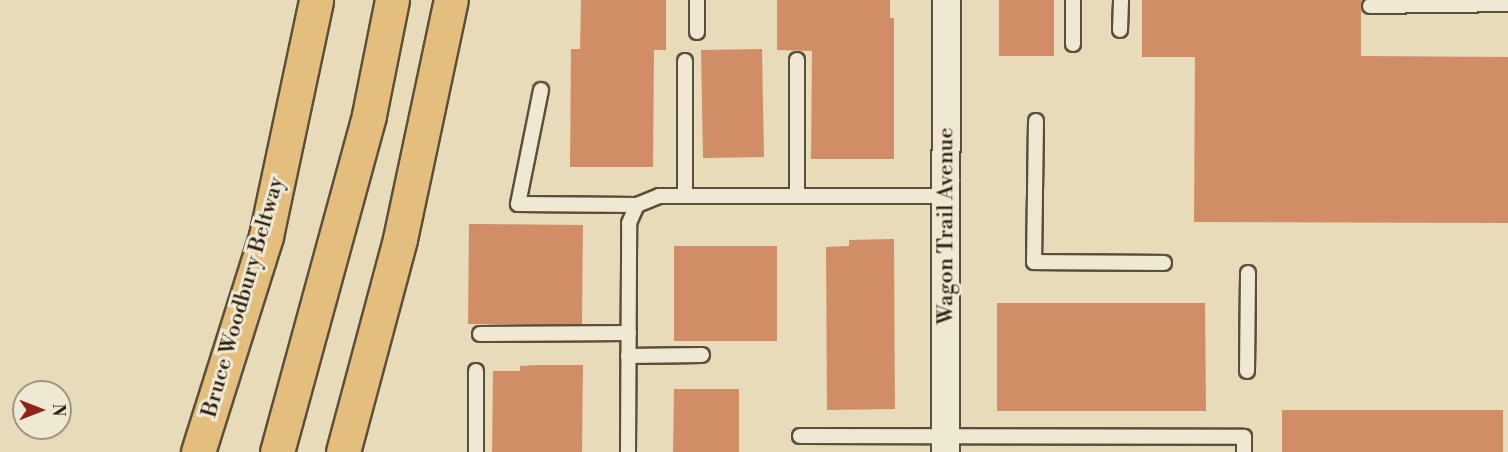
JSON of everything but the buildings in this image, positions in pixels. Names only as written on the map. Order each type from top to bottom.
[{"type":"highway","name":"Bruce Woodbury Beltway","points":[[198,452],[266,236],[316,0]]},
{"type":"highway","points":[[277,452],[369,115],[392,0]]},
{"type":"highway","points":[[343,452],[400,239],[451,0]]},
{"type":"street","name":"Wagon Trail Avenue","points":[[945,444],[946,0]]},
{"type":"lane","points":[[697,0],[697,32]]},
{"type":"lane","points":[[1072,0],[1073,44]]},
{"type":"lane","points":[[1120,30],[1121,0]]},
{"type":"lane","points":[[1370,6],[1508,4]]},
{"type":"lane","points":[[797,60],[797,196]]},
{"type":"lane","points":[[685,61],[685,196]]},
{"type":"lane","points":[[541,90],[518,204],[638,205],[659,196],[946,196]]},
{"type":"lane","points":[[1036,121],[1034,262],[1164,263]]},
{"type":"lane","points":[[628,452],[630,223],[638,205]]},
{"type":"lane","points":[[1247,372],[1248,273]]},
{"type":"lane","points":[[480,334],[629,333]]},
{"type":"lane","points":[[628,356],[702,355]]},
{"type":"lane","points":[[476,371],[476,452]]},
{"type":"lane","points":[[800,436],[945,444],[1244,437],[1244,452]]}]
